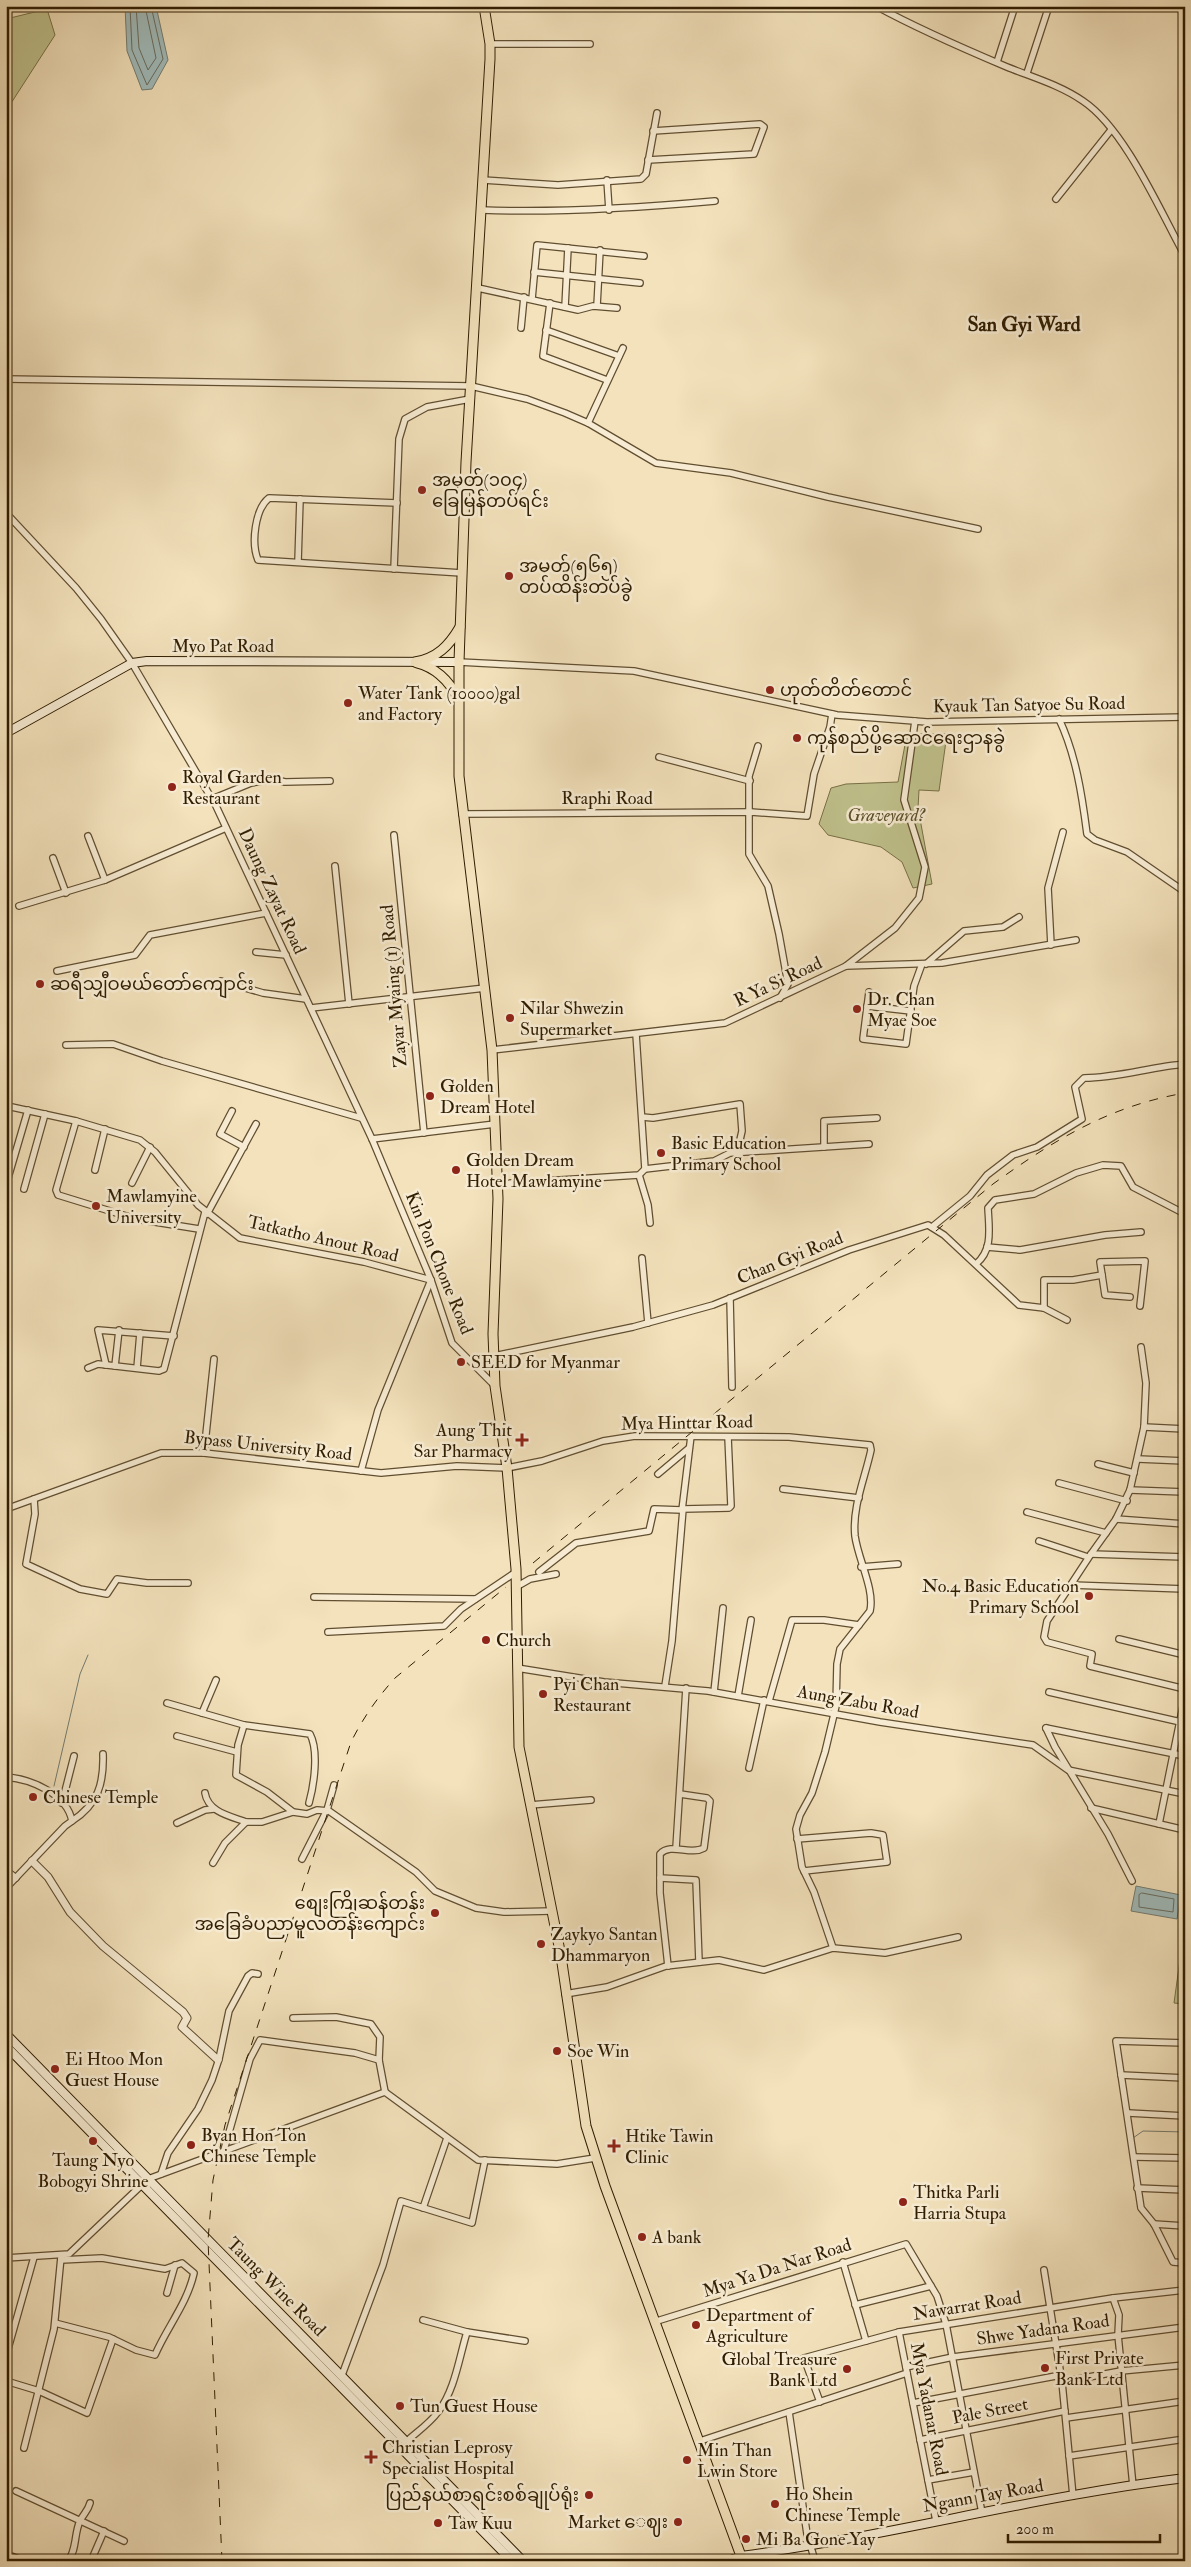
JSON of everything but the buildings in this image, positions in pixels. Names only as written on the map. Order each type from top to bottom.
[{"type":"main road","points":[[484,6],[490,44],[462,573],[458,698],[459,776],[462,814],[492,1050],[497,1184],[493,1334],[495,1386],[507,1468],[516,1572],[519,1747],[561,1956],[565,1994],[586,2126],[595,2158],[657,2321],[742,2558]]},
{"type":"main road","points":[[415,662],[434,657],[452,641],[460,626]]},
{"type":"main road","name":"Myo Pat Road","points":[[6,733],[132,663],[147,661],[306,660],[459,662]]},
{"type":"main road","points":[[415,662],[434,669],[448,682],[458,698]]},
{"type":"main road","name":"Taung Wine Road","points":[[6,2034],[145,2182],[512,2561]]},
{"type":"main road","name":"Taung Wine Road","points":[[6,2046],[342,2375],[523,2561]]},
{"type":"main road","name":"Ngann Tay Road","points":[[730,2561],[1073,2496],[1185,2478]]},
{"type":"street","points":[[876,6],[913,27],[1027,73],[1084,101],[1111,130],[1146,184],[1185,256]]},
{"type":"street","points":[[996,62],[1016,6]]},
{"type":"street","points":[[1027,73],[1049,6]]},
{"type":"street","points":[[490,44],[590,44]]},
{"type":"street","points":[[483,180],[558,185],[644,178],[657,113]]},
{"type":"street","points":[[648,160],[754,154],[764,127],[760,124],[653,131]]},
{"type":"street","points":[[1056,199],[1111,130]]},
{"type":"street","points":[[607,180],[609,210]]},
{"type":"street","points":[[482,210],[542,212],[609,210],[715,202]]},
{"type":"street","points":[[532,299],[537,245],[644,256]]},
{"type":"street","points":[[565,307],[568,248]]},
{"type":"street","points":[[597,306],[600,250]]},
{"type":"street","points":[[534,272],[640,283]]},
{"type":"street","points":[[478,288],[580,310],[597,306],[616,308]]},
{"type":"street","points":[[521,328],[524,297]]},
{"type":"street","points":[[550,304],[542,354],[544,358],[607,380]]},
{"type":"street","points":[[546,330],[619,356]]},
{"type":"street","points":[[588,423],[623,348]]},
{"type":"street","points":[[6,379],[471,386],[527,399],[588,423],[656,463],[731,473],[847,501],[978,528]]},
{"type":"street","points":[[394,568],[399,439],[405,419],[427,407],[470,399]]},
{"type":"street","points":[[397,502],[269,498],[263,503],[257,525],[255,552],[258,560],[462,573]]},
{"type":"street","points":[[298,562],[300,499]]},
{"type":"street","points":[[6,513],[76,588],[132,663]]},
{"type":"street","name":"Kyauk Tan Satyoe Su Road","points":[[459,662],[634,671],[832,714],[915,721],[1185,717]]},
{"type":"street","name":"Daung Zayat Road","points":[[132,663],[212,799],[372,1139]]},
{"type":"street","name":"Rraphi Road","points":[[462,814],[751,812],[807,816],[814,774],[830,727],[832,714]]},
{"type":"street","points":[[1059,720],[1069,740],[1087,834],[1095,840],[1127,852],[1185,892]]},
{"type":"street","points":[[846,966],[895,928],[919,898],[925,867],[904,800],[915,721]]},
{"type":"street","points":[[758,746],[750,781],[749,854],[768,886],[788,984],[780,998]]},
{"type":"street","points":[[660,758],[750,781]]},
{"type":"street","points":[[212,799],[251,783],[273,779],[286,782],[330,781]]},
{"type":"street","points":[[20,906],[105,880],[226,828]]},
{"type":"street","points":[[1051,944],[1048,888],[1063,832]]},
{"type":"street","name":"Zayar Myaing (1) Road","points":[[394,835],[424,1133]]},
{"type":"street","points":[[88,836],[105,880]]},
{"type":"street","points":[[53,858],[66,893]]},
{"type":"street","points":[[335,866],[348,1004]]},
{"type":"street","points":[[57,971],[135,955],[150,935],[266,913]]},
{"type":"street","points":[[868,992],[863,1039],[906,1044],[914,986],[924,964],[964,931],[1003,927],[1019,917]]},
{"type":"street","name":"R Ya Si Road","points":[[492,1050],[725,1024],[846,966],[942,963],[1076,940]]},
{"type":"street","points":[[256,952],[286,955]]},
{"type":"street","points":[[221,981],[263,993],[306,999]]},
{"type":"street","points":[[311,1008],[484,988]]},
{"type":"street","points":[[867,1006],[911,1011]]},
{"type":"street","points":[[636,1034],[645,1169]]},
{"type":"street","points":[[66,1045],[113,1044],[162,1061],[362,1118]]},
{"type":"street","points":[[1067,1320],[1044,1308],[1019,1305],[976,1264],[932,1227],[970,1196],[987,1175],[1013,1155],[1037,1147],[1082,1119],[1075,1087],[1084,1078],[1109,1078],[1159,1066],[1185,1064]]},
{"type":"street","points":[[642,1117],[653,1118],[740,1104],[742,1131],[737,1153]]},
{"type":"street","points":[[7,1106],[105,1129],[135,1138],[150,1147],[132,1183]]},
{"type":"street","points":[[8,1178],[28,1110]]},
{"type":"street","points":[[232,1111],[220,1134],[244,1147]]},
{"type":"street","points":[[24,1189],[45,1114]]},
{"type":"street","points":[[824,1148],[824,1121],[877,1118]]},
{"type":"street","points":[[76,1121],[56,1190],[58,1195],[136,1219],[199,1229]]},
{"type":"street","points":[[88,1368],[98,1364],[159,1371],[164,1369],[174,1336],[199,1229],[256,1124]]},
{"type":"street","points":[[372,1139],[495,1124]]},
{"type":"street","points":[[95,1170],[105,1129]]},
{"type":"street","name":"Kin Pon Chone Road","points":[[372,1139],[431,1280],[452,1343],[495,1386]]},
{"type":"street","points":[[497,1184],[639,1175],[645,1169],[714,1161],[730,1152],[869,1144]]},
{"type":"street","name":"Tatkatho Anout Road","points":[[150,1147],[206,1213],[240,1238],[364,1262],[431,1280]]},
{"type":"street","points":[[976,1264],[985,1257],[990,1240],[988,1208],[995,1200],[1034,1194],[1076,1173],[1103,1165],[1121,1166],[1133,1187],[1185,1214]]},
{"type":"street","points":[[639,1175],[648,1205],[650,1223]]},
{"type":"street","name":"Chan Gyi Road","points":[[494,1356],[648,1323],[730,1298],[849,1250],[920,1226],[932,1227]]},
{"type":"street","points":[[987,1247],[1020,1250],[1105,1235],[1141,1232]]},
{"type":"street","points":[[642,1258],[648,1323]]},
{"type":"street","points":[[1130,1297],[1105,1295],[1100,1262],[1145,1261],[1140,1306]]},
{"type":"street","points":[[1044,1308],[1044,1280],[1073,1280],[1102,1275]]},
{"type":"street","points":[[361,1471],[378,1410],[431,1280]]},
{"type":"street","points":[[730,1298],[732,1387]]},
{"type":"street","points":[[106,1365],[98,1331],[119,1330],[174,1336]]},
{"type":"street","points":[[115,1366],[119,1330]]},
{"type":"street","points":[[137,1368],[140,1332]]},
{"type":"street","points":[[1141,1348],[1146,1383],[1144,1427],[1127,1501],[1089,1555],[1047,1622],[1044,1637],[1047,1642],[1092,1654],[1090,1666],[1185,1689]]},
{"type":"street","points":[[204,1453],[214,1359]]},
{"type":"street","points":[[1144,1427],[1185,1429]]},
{"type":"street","name":"Mya Hinttar Road","points":[[507,1468],[542,1461],[603,1441],[635,1436],[789,1437],[868,1444],[871,1450],[858,1498]]},
{"type":"street","points":[[665,1686],[672,1641],[691,1436]]},
{"type":"street","points":[[539,1572],[576,1543],[649,1531],[654,1509],[729,1508],[731,1506],[728,1437]]},
{"type":"street","points":[[658,1474],[690,1448]]},
{"type":"street","name":"Bypass University Road","points":[[6,1509],[161,1453],[204,1453],[381,1473],[457,1466],[507,1468]]},
{"type":"street","points":[[1138,1459],[1185,1461]]},
{"type":"street","points":[[1098,1464],[1134,1473]]},
{"type":"street","points":[[1059,1483],[1127,1501]]},
{"type":"street","points":[[783,1489],[858,1498],[855,1536],[871,1607],[840,1649],[833,1713],[825,1752],[812,1793],[800,1814],[796,1829],[804,1870],[814,1892],[833,1948]]},
{"type":"street","points":[[1130,1490],[1185,1492]]},
{"type":"street","points":[[34,1499],[35,1514],[26,1564],[80,1589],[107,1594],[117,1579],[147,1583],[188,1583]]},
{"type":"street","points":[[1027,1512],[1106,1533]]},
{"type":"street","points":[[1116,1519],[1185,1524]]},
{"type":"street","points":[[1039,1541],[1089,1555],[1185,1557]]},
{"type":"street","points":[[862,1567],[898,1564]]},
{"type":"street","points":[[328,1632],[438,1628],[444,1626],[475,1599],[516,1572]]},
{"type":"street","points":[[516,1587],[530,1579],[556,1574]]},
{"type":"street","points":[[1071,1585],[1185,1589]]},
{"type":"street","points":[[314,1597],[475,1599]]},
{"type":"street","points":[[714,1692],[723,1608]]},
{"type":"street","points":[[738,1696],[751,1620]]},
{"type":"street","points":[[749,1768],[767,1700],[792,1620],[824,1620],[859,1625]]},
{"type":"street","points":[[1119,1639],[1185,1655]]},
{"type":"street","name":"Aung Zabu Road","points":[[517,1668],[604,1682],[665,1686],[714,1692],[1032,1745],[1068,1770],[1185,1794]]},
{"type":"street","points":[[202,1713],[216,1680]]},
{"type":"street","points":[[676,1848],[686,1688]]},
{"type":"street","points":[[1049,1692],[1182,1722]]},
{"type":"street","points":[[1159,1824],[1173,1754],[1182,1722],[1185,1696]]},
{"type":"street","points":[[167,1703],[244,1725],[310,1734],[314,1746],[315,1781],[309,1803]]},
{"type":"street","points":[[244,1725],[237,1752],[236,1775],[266,1792],[293,1812]]},
{"type":"street","points":[[1132,1881],[1108,1834],[1068,1770],[1046,1728],[1185,1756]]},
{"type":"street","points":[[177,1736],[237,1752]]},
{"type":"street","points":[[6,1888],[64,1826],[88,1810],[98,1793],[104,1774],[103,1754]]},
{"type":"street","points":[[62,1803],[74,1756]]},
{"type":"street","points":[[6,1777],[30,1782],[45,1789],[69,1810],[72,1821]]},
{"type":"street","points":[[302,1859],[327,1810],[334,1785]]},
{"type":"street","points":[[205,1794],[206,1801],[214,1809],[246,1822],[262,1822],[293,1812],[307,1814],[317,1810],[327,1810],[416,1872],[436,1891],[476,1908],[504,1912],[552,1911]]},
{"type":"street","points":[[668,1966],[660,1893],[660,1852],[676,1848],[700,1850],[704,1848],[710,1801],[707,1798],[680,1794]]},
{"type":"street","points":[[530,1805],[591,1800]]},
{"type":"street","points":[[1091,1808],[1185,1830]]},
{"type":"street","points":[[177,1823],[205,1810],[214,1809]]},
{"type":"street","points":[[213,1863],[225,1843],[246,1822]]},
{"type":"street","points":[[797,1840],[872,1833],[883,1835],[887,1862],[804,1870]]},
{"type":"street","points":[[32,1861],[48,1877],[70,1912],[103,1946],[183,2012],[187,2018],[182,2027],[218,2060]]},
{"type":"street","points":[[6,1870],[16,1878]]},
{"type":"street","points":[[660,1878],[696,1880],[699,1962]]},
{"type":"street","points":[[565,1994],[607,1987],[668,1966],[720,1960],[764,1970],[833,1948],[885,1954],[958,1937]]},
{"type":"street","points":[[161,2174],[168,2153],[198,2109],[218,2060],[229,2011],[248,1976],[258,1974]]},
{"type":"street","points":[[293,2018],[336,2017],[371,2024],[380,2037],[379,2060],[384,2092],[478,2160],[557,2164],[595,2158]]},
{"type":"street","points":[[224,2150],[250,2060],[260,2040],[355,2053],[379,2060]]},
{"type":"street","points":[[1185,2043],[1117,2040],[1141,2208],[1154,2224],[1173,2262],[1184,2263],[1185,2290]]},
{"type":"street","points":[[1121,2075],[1185,2078]]},
{"type":"street","points":[[61,2257],[70,2254],[145,2182],[224,2150],[306,2122],[384,2092]]},
{"type":"street","points":[[1128,2113],[1185,2116]]},
{"type":"street","points":[[424,2208],[447,2138]]},
{"type":"street","points":[[1134,2157],[1185,2158]]},
{"type":"street","points":[[342,2375],[383,2266],[401,2201],[472,2223],[485,2160]]},
{"type":"street","points":[[1137,2188],[1185,2190]]},
{"type":"street","points":[[1154,2224],[1185,2226]]},
{"type":"street","name":"Mya Ya Da Nar Road","points":[[657,2321],[906,2244],[931,2286]]},
{"type":"street","points":[[6,2356],[34,2257]]},
{"type":"street","points":[[24,2448],[54,2323],[61,2257]]},
{"type":"street","points":[[6,2258],[102,2258],[158,2268],[182,2263],[194,2274],[183,2307],[167,2328],[155,2355],[136,2350],[113,2339],[54,2323]]},
{"type":"street","points":[[843,2262],[866,2341]]},
{"type":"street","points":[[167,2293],[174,2265]]},
{"type":"street","points":[[1044,2270],[1061,2378],[1073,2496]]},
{"type":"street","points":[[855,2305],[931,2286],[946,2324],[982,2513]]},
{"type":"street","name":"Nawarrat Road","points":[[820,2402],[804,2358],[899,2332],[1051,2307],[1185,2290]]},
{"type":"street","points":[[1113,2298],[1119,2315],[1118,2335],[1133,2486]]},
{"type":"street","points":[[423,2320],[467,2332],[525,2341]]},
{"type":"street","name":"Shwe Yadana Road","points":[[700,2441],[820,2402],[907,2370],[953,2357],[1185,2327]]},
{"type":"street","points":[[407,2441],[438,2413],[444,2403],[467,2332]]},
{"type":"street","name":"Mya Yadanar Road","points":[[899,2332],[936,2521]]},
{"type":"street","points":[[6,2381],[39,2391],[87,2413],[113,2339]]},
{"type":"street","points":[[913,2403],[1061,2378],[1185,2365]]},
{"type":"street","points":[[1066,2418],[1185,2401]]},
{"type":"street","name":"Pale Street","points":[[920,2440],[1065,2411]]},
{"type":"street","points":[[790,2412],[807,2534],[815,2561]]},
{"type":"street","points":[[1069,2456],[1185,2439]]},
{"type":"street","points":[[928,2480],[974,2472]]},
{"type":"street","points":[[16,2492],[124,2541]]},
{"type":"street","points":[[68,2561],[72,2556],[80,2520],[88,2511],[90,2503]]},
{"type":"street","points":[[91,2561],[104,2531]]},
{"type":"street","points":[[6,2554],[24,2561]]},
{"type":"green space","points":[[47,9],[55,35],[6,111],[6,19]]},
{"type":"green space","name":"Graveyard?","points":[[907,734],[947,734],[939,791],[919,790],[918,808],[932,884],[913,888],[902,862],[881,847],[828,835],[819,824],[831,788],[846,784],[898,782]]},
{"type":"green space","points":[[1185,1923],[1185,2004],[1174,2003]]},
{"type":"water","points":[[125,6],[156,6],[168,60],[152,89],[142,90],[127,51]]},
{"type":"water","points":[[1136,1886],[1181,1895],[1177,1919],[1131,1911]]},
{"type":"waterway","points":[[54,1786],[80,1674],[88,1655]]},
{"type":"waterway","points":[[1133,2138],[1143,2131],[1185,2132]]},
{"type":"railway","points":[[533,1563],[993,1184],[1038,1153],[1083,1127],[1132,1107],[1185,1093]]},
{"type":"railway","points":[[222,2561],[208,2240],[213,2180],[225,2125],[351,1742],[371,1709],[395,1678],[506,1587]]},
{"type":"place","name":"အမှတ်(၁၀၄) ခြေမြန်တပ်ရင်း","points":[[422,490]]},
{"type":"place","name":"အမှတ်(၅၆၅) တပ်ထိန်းတပ်ခွဲ","points":[[509,576]]},
{"type":"place","name":"ဟုတ်တိတ်တောင်","points":[[770,690]]},
{"type":"place","name":"Water Tank (10000)gal and Factory","points":[[348,703]]},
{"type":"place","name":"ကုန်စည်ပို့ဆောင်ရေးဌာနခွဲ","points":[[797,738]]},
{"type":"place","name":"Royal Garden Restaurant","points":[[172,787]]},
{"type":"place","name":"ဆရီသျှီဝမယ်တော်ကျောင်း","points":[[40,984]]},
{"type":"place","name":"Dr. Chan Myae Soe","points":[[857,1009]]},
{"type":"place","name":"Nilar Shwezin Supermarket","points":[[510,1018]]},
{"type":"place","name":"Golden Dream Hotel","points":[[430,1096]]},
{"type":"place","name":"Basic Education Primary School","points":[[661,1153]]},
{"type":"place","name":"Golden Dream Hotel Mawlamyine","points":[[456,1170]]},
{"type":"place","name":"Mawlamyine University","points":[[96,1206]]},
{"type":"place","name":"SEED for Myanmar","points":[[461,1362]]},
{"type":"place","name":"Aung Thit Sar Pharmacy","points":[[522,1440]]},
{"type":"place","name":"No.4 Basic Education Primary School","points":[[1089,1596]]},
{"type":"place","name":"Church","points":[[486,1640]]},
{"type":"place","name":"Pyi Chan Restaurant","points":[[543,1694]]},
{"type":"place","name":"Chinese Temple","points":[[33,1797]]},
{"type":"place","name":"စျေးကြိုဆန်တန်း အခြေခံပညာမူလတန်းကျောင်း","points":[[435,1913]]},
{"type":"place","name":"Zaykyo Santan Dhammaryon","points":[[541,1944]]},
{"type":"place","name":"Soe Win","points":[[557,2051]]},
{"type":"place","name":"Ei Htoo Mon Guest House","points":[[55,2069]]},
{"type":"place","name":"Taung Nyo Bobogyi Shrine","points":[[93,2141]]},
{"type":"place","name":"Byan Hon Ton Chinese Temple","points":[[191,2145]]},
{"type":"place","name":"Htike Tawin Clinic","points":[[614,2146]]},
{"type":"place","name":"Thitka Parli Harria Stupa","points":[[903,2202]]},
{"type":"place","name":"A bank","points":[[642,2237]]},
{"type":"place","name":"Department of Agriculture","points":[[696,2325]]},
{"type":"place","name":"First Private Bank Ltd","points":[[1045,2368]]},
{"type":"place","name":"Global Treasure Bank Ltd","points":[[847,2369]]},
{"type":"place","name":"Tun Guest House","points":[[400,2406]]},
{"type":"place","name":"Christian Leprosy Specialist Hospital","points":[[371,2457]]},
{"type":"place","name":"Min Than Lwin Store","points":[[687,2460]]},
{"type":"place","name":"ပြည်နယ်စာရင်းစစ်ချုပ်ရုံး","points":[[589,2495]]},
{"type":"place","name":"Ho Shein Chinese Temple","points":[[775,2504]]},
{"type":"place","name":"Market ေဈး","points":[[678,2522]]},
{"type":"place","name":"Taw Kuu","points":[[438,2523]]},
{"type":"place","name":"Mi Ba Gone Yay","points":[[746,2539]]},
{"type":"district","name":"San Gyi Ward","points":[[1024,324]]}]
